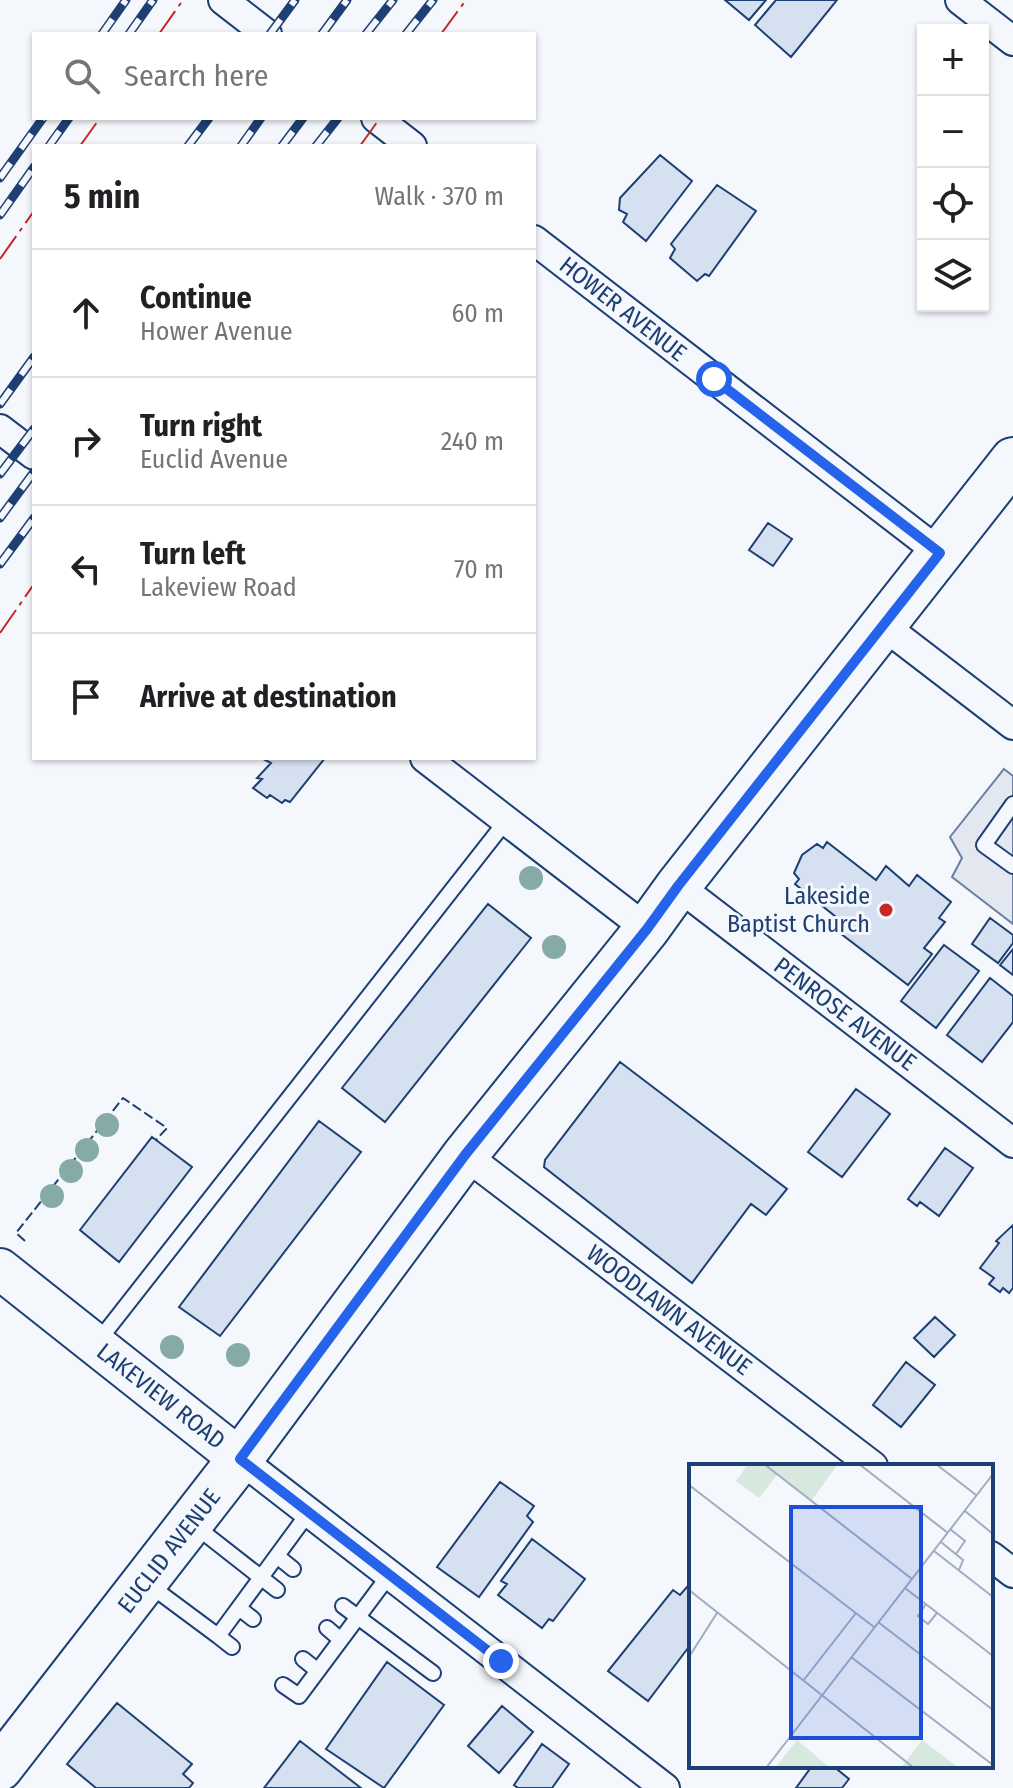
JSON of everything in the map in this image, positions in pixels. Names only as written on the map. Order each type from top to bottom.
[{"type":"main road","name":"EUCLID AVENUE","points":[[0,1768],[240,1459],[465,1155],[647,929],[1013,460]]},
{"type":"street","points":[[223,0],[264,32]]},
{"type":"street","points":[[960,0],[1013,41]]},
{"type":"street","points":[[379,120],[409,144]]},
{"type":"street","name":"HOWER AVENUE","points":[[536,242],[940,553]]},
{"type":"street","points":[[0,429],[32,453]]},
{"type":"street","points":[[884,626],[1013,725]]},
{"type":"street","points":[[428,760],[647,929]]},
{"type":"street","name":"PENROSE AVENUE","points":[[678,886],[1013,1143]]},
{"type":"street","name":"WOODLAWN AVENUE","points":[[465,1155],[870,1464]]},
{"type":"street","name":"LAKEVIEW ROAD","points":[[0,1269],[665,1788]]},
{"type":"street","points":[[993,1558],[1013,1573]]},
{"type":"lane","points":[[1013,804],[984,845],[1013,866]]},
{"type":"lane","points":[[96,1345],[506,821]]},
{"type":"lane","points":[[218,1636],[309,1512]]},
{"type":"lane","points":[[191,1522],[277,1590]]},
{"type":"lane","points":[[277,1556],[293,1569]]},
{"type":"lane","points":[[283,1685],[299,1696],[390,1574]]},
{"type":"lane","points":[[145,1581],[232,1647]]},
{"type":"lane","points":[[343,1606],[433,1673]]},
{"type":"lane","points":[[239,1608],[253,1619]]},
{"type":"lane","points":[[327,1628],[341,1640]]},
{"type":"lane","points":[[303,1659],[318,1671]]},
{"type":"shaded area","points":[[1004,769],[1013,776],[1013,924],[952,877],[962,858],[950,837]]},
{"type":"building","points":[[725,0],[766,0],[749,20]]},
{"type":"building","points":[[776,0],[837,0],[791,57],[755,25]]},
{"type":"building","points":[[660,155],[692,181],[646,241],[623,222],[627,214],[619,210],[620,198]]},
{"type":"building","points":[[717,185],[756,211],[709,276],[705,274],[697,281],[670,258],[675,249],[671,244]]},
{"type":"building","points":[[768,523],[792,539],[773,566],[749,550]]},
{"type":"building","points":[[265,760],[323,760],[290,802],[285,800],[282,803],[270,795],[267,798],[253,788],[262,779],[257,778],[271,763]]},
{"type":"building","name":"Lakeside Baptist Church","points":[[827,842],[876,880],[886,866],[909,886],[917,875],[951,902],[939,918],[945,922],[924,948],[932,954],[908,985],[840,933],[846,925],[795,884],[799,879],[794,873],[802,855],[817,844],[823,848]]},
{"type":"building","points":[[488,904],[531,938],[385,1122],[342,1088]]},
{"type":"building","points":[[990,918],[1013,935],[1013,943],[998,963],[972,944]]},
{"type":"building","points":[[944,945],[979,971],[936,1028],[901,1001]]},
{"type":"building","points":[[1013,949],[1013,975],[1000,965]]},
{"type":"building","points":[[990,978],[1013,996],[1013,1022],[982,1062],[947,1035]]},
{"type":"building","points":[[620,1062],[787,1189],[766,1215],[751,1204],[692,1283],[544,1167],[545,1160]]},
{"type":"building","points":[[856,1089],[890,1114],[842,1177],[808,1152]]},
{"type":"building","points":[[319,1121],[361,1152],[220,1336],[179,1307]]},
{"type":"building","points":[[152,1137],[192,1167],[119,1262],[80,1230]]},
{"type":"building","points":[[945,1148],[973,1168],[939,1216],[920,1202],[917,1206],[908,1199]]},
{"type":"building","points":[[1013,1225],[1013,1288],[1009,1293],[1003,1288],[1000,1292],[989,1284],[994,1278],[980,1268],[999,1243],[996,1241]]},
{"type":"building","points":[[935,1317],[955,1335],[934,1357],[914,1338]]},
{"type":"building","points":[[906,1362],[935,1385],[901,1427],[873,1405]]},
{"type":"building","points":[[500,1482],[534,1506],[527,1516],[533,1522],[479,1597],[437,1567]]},
{"type":"building","points":[[532,1539],[585,1579],[553,1621],[549,1619],[542,1628],[498,1595],[507,1584],[501,1581]]},
{"type":"building","points":[[687,1587],[689,1589],[689,1647],[648,1701],[608,1671],[673,1590],[680,1595]]},
{"type":"building","points":[[387,1662],[444,1705],[384,1788],[326,1749]]},
{"type":"building","points":[[117,1703],[192,1764],[183,1774],[193,1783],[189,1788],[96,1788],[67,1764]]},
{"type":"building","points":[[502,1706],[533,1732],[499,1773],[468,1746]]},
{"type":"building","points":[[300,1741],[361,1788],[264,1788]]},
{"type":"building","points":[[542,1744],[569,1764],[552,1788],[518,1788],[514,1785]]},
{"type":"building","points":[[811,1768],[835,1768],[849,1779],[842,1788],[796,1788]]},
{"type":"railway","points":[[103,32],[126,0]]},
{"type":"railway","points":[[130,32],[153,0]]},
{"type":"railway","points":[[271,32],[295,0]]},
{"type":"railway","points":[[323,32],[347,0]]},
{"type":"railway","points":[[368,32],[393,0]]},
{"type":"railway","points":[[408,32],[433,0]]},
{"type":"railway","points":[[0,178],[42,120]]},
{"type":"railway","points":[[50,144],[68,120]]},
{"type":"railway","points":[[190,144],[208,120]]},
{"type":"railway","points":[[242,144],[260,120]]},
{"type":"railway","points":[[284,144],[302,120]]},
{"type":"railway","points":[[318,144],[336,120]]},
{"type":"railway","points":[[0,215],[32,170]]},
{"type":"railway","points":[[0,404],[32,360]]},
{"type":"railway","points":[[0,474],[32,432]]},
{"type":"railway","points":[[0,518],[32,475]]},
{"type":"railway","points":[[0,564],[32,521]]},
{"type":"fence","points":[[25,1241],[16,1233],[123,1098],[167,1128],[156,1140]]},
{"type":"power","points":[[160,32],[183,0]]},
{"type":"power","points":[[442,32],[466,0]]},
{"type":"power","points":[[81,144],[99,120]]},
{"type":"power","points":[[361,144],[379,120]]},
{"type":"power","points":[[0,259],[32,214]]},
{"type":"power","points":[[0,633],[32,587]]},
{"type":"place","name":"Lakeside Baptist Church","points":[[886,910]]},
{"type":"route","points":[[501,1661],[240,1459],[465,1155],[647,929],[940,553],[714,379]]}]
